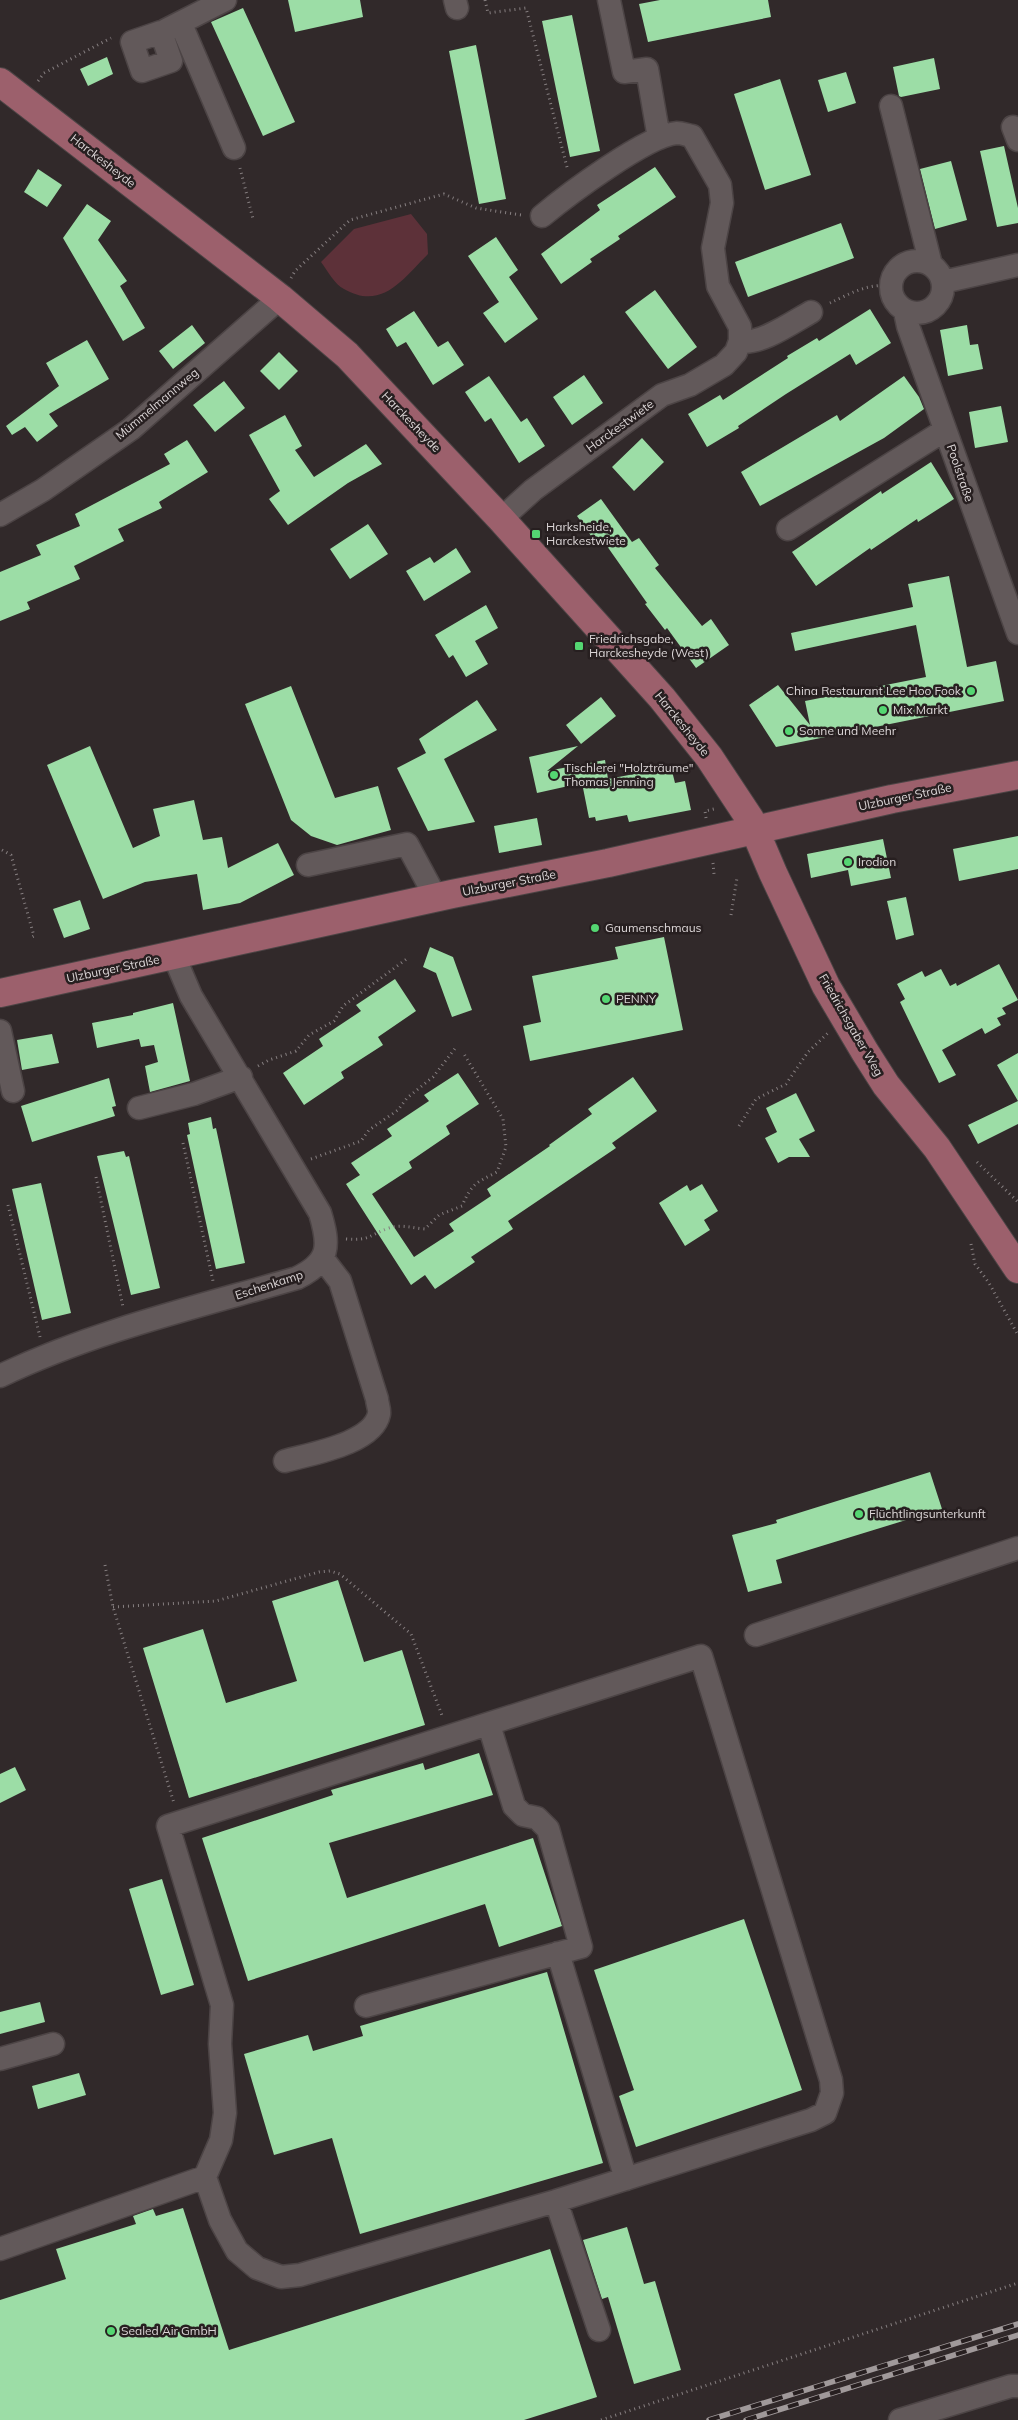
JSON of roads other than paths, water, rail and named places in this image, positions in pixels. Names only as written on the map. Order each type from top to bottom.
[{"type":"main road","name":"Harckesheyde","points":[[0,82],[22,101],[280,298],[347,355],[502,519],[683,723],[709,757],[750,819],[755,830]]},
{"type":"main road","name":"Ulzburger Straße","points":[[0,993],[436,898],[1018,775]]},
{"type":"main road","name":"Friedrichsgaber Weg","points":[[755,830],[826,986],[886,1085],[937,1148],[1018,1269]]},
{"type":"street","points":[[171,28],[171,61],[142,71],[132,42],[171,28],[225,0]]},
{"type":"street","points":[[609,0],[624,72],[648,69],[659,138]]},
{"type":"street","points":[[171,28],[234,148]]},
{"type":"street","points":[[892,106],[942,294],[937,304],[929,310],[918,313],[905,312]]},
{"type":"street","points":[[542,216],[575,188],[659,138],[677,133],[692,136],[720,185],[722,203],[713,248],[715,267],[718,286],[740,327],[740,341],[748,344],[759,340],[811,312]]},
{"type":"street","name":"Poolstraße","points":[[937,273],[915,261],[900,267],[893,276],[891,287],[894,300],[905,312],[908,326],[1018,633]]},
{"type":"street","points":[[937,273],[1018,265]]},
{"type":"street","name":"Mümmelmannweg","points":[[0,515],[43,490],[131,429],[280,298]]},
{"type":"street","name":"Harckestwiete","points":[[502,519],[533,490],[662,395],[690,385],[724,365],[736,352],[740,341]]},
{"type":"street","points":[[788,529],[945,430]]},
{"type":"street","points":[[308,865],[407,844],[436,898]]},
{"type":"street","points":[[174,956],[191,996],[241,1077],[320,1213],[328,1238],[323,1259],[340,1281],[377,1399],[379,1415],[370,1429],[358,1438],[285,1461]]},
{"type":"street","points":[[0,1031],[13,1091]]},
{"type":"street","points":[[139,1108],[194,1094],[241,1077]]},
{"type":"street","name":"Eschenkamp","points":[[0,1376],[44,1355],[127,1328],[297,1278],[311,1271],[323,1259]]},
{"type":"street","points":[[756,1635],[1018,1548]]},
{"type":"street","points":[[701,1656],[831,2080],[832,2093],[825,2113],[811,2120],[556,2201],[300,2275],[281,2277],[257,2268],[236,2252],[220,2220],[205,2177],[221,2140],[225,2113],[220,2044],[222,2005],[168,1826],[489,1725],[701,1656]]},
{"type":"street","points":[[366,2006],[581,1946],[548,1829],[537,1818],[523,1815],[514,1806],[489,1725]]},
{"type":"street","points":[[558,1953],[626,2179]]},
{"type":"street","points":[[0,2059],[53,2044]]},
{"type":"street","points":[[0,2249],[205,2177]]},
{"type":"street","points":[[556,2201],[599,2330]]},
{"type":"street","points":[[900,2420],[1011,2386],[1018,2386]]},
{"type":"railway","points":[[709,2420],[1018,2324]]},
{"type":"railway","points":[[746,2420],[1018,2335]]},
{"type":"place","name":"Harksheide, Harckestwiete","points":[[536,534]]},
{"type":"place","name":"Friedrichsgabe, Harckesheyde (West)","points":[[579,646]]},
{"type":"place","name":"China Restaurant Lee Hoo Fook","points":[[971,691]]},
{"type":"place","name":"Mix Markt","points":[[883,710]]},
{"type":"place","name":"Sonne und Meehr","points":[[789,731]]},
{"type":"place","name":"Tischlerei \"Holzträume\" Thomas Jenning","points":[[554,775]]},
{"type":"place","name":"Irodion","points":[[848,862]]},
{"type":"place","name":"Gaumenschmaus","points":[[595,928]]},
{"type":"place","name":"PENNY","points":[[606,999]]},
{"type":"place","name":"Flüchtlingsunterkunft","points":[[859,1514]]},
{"type":"place","name":"Sealed Air GmbH","points":[[111,2331]]}]
